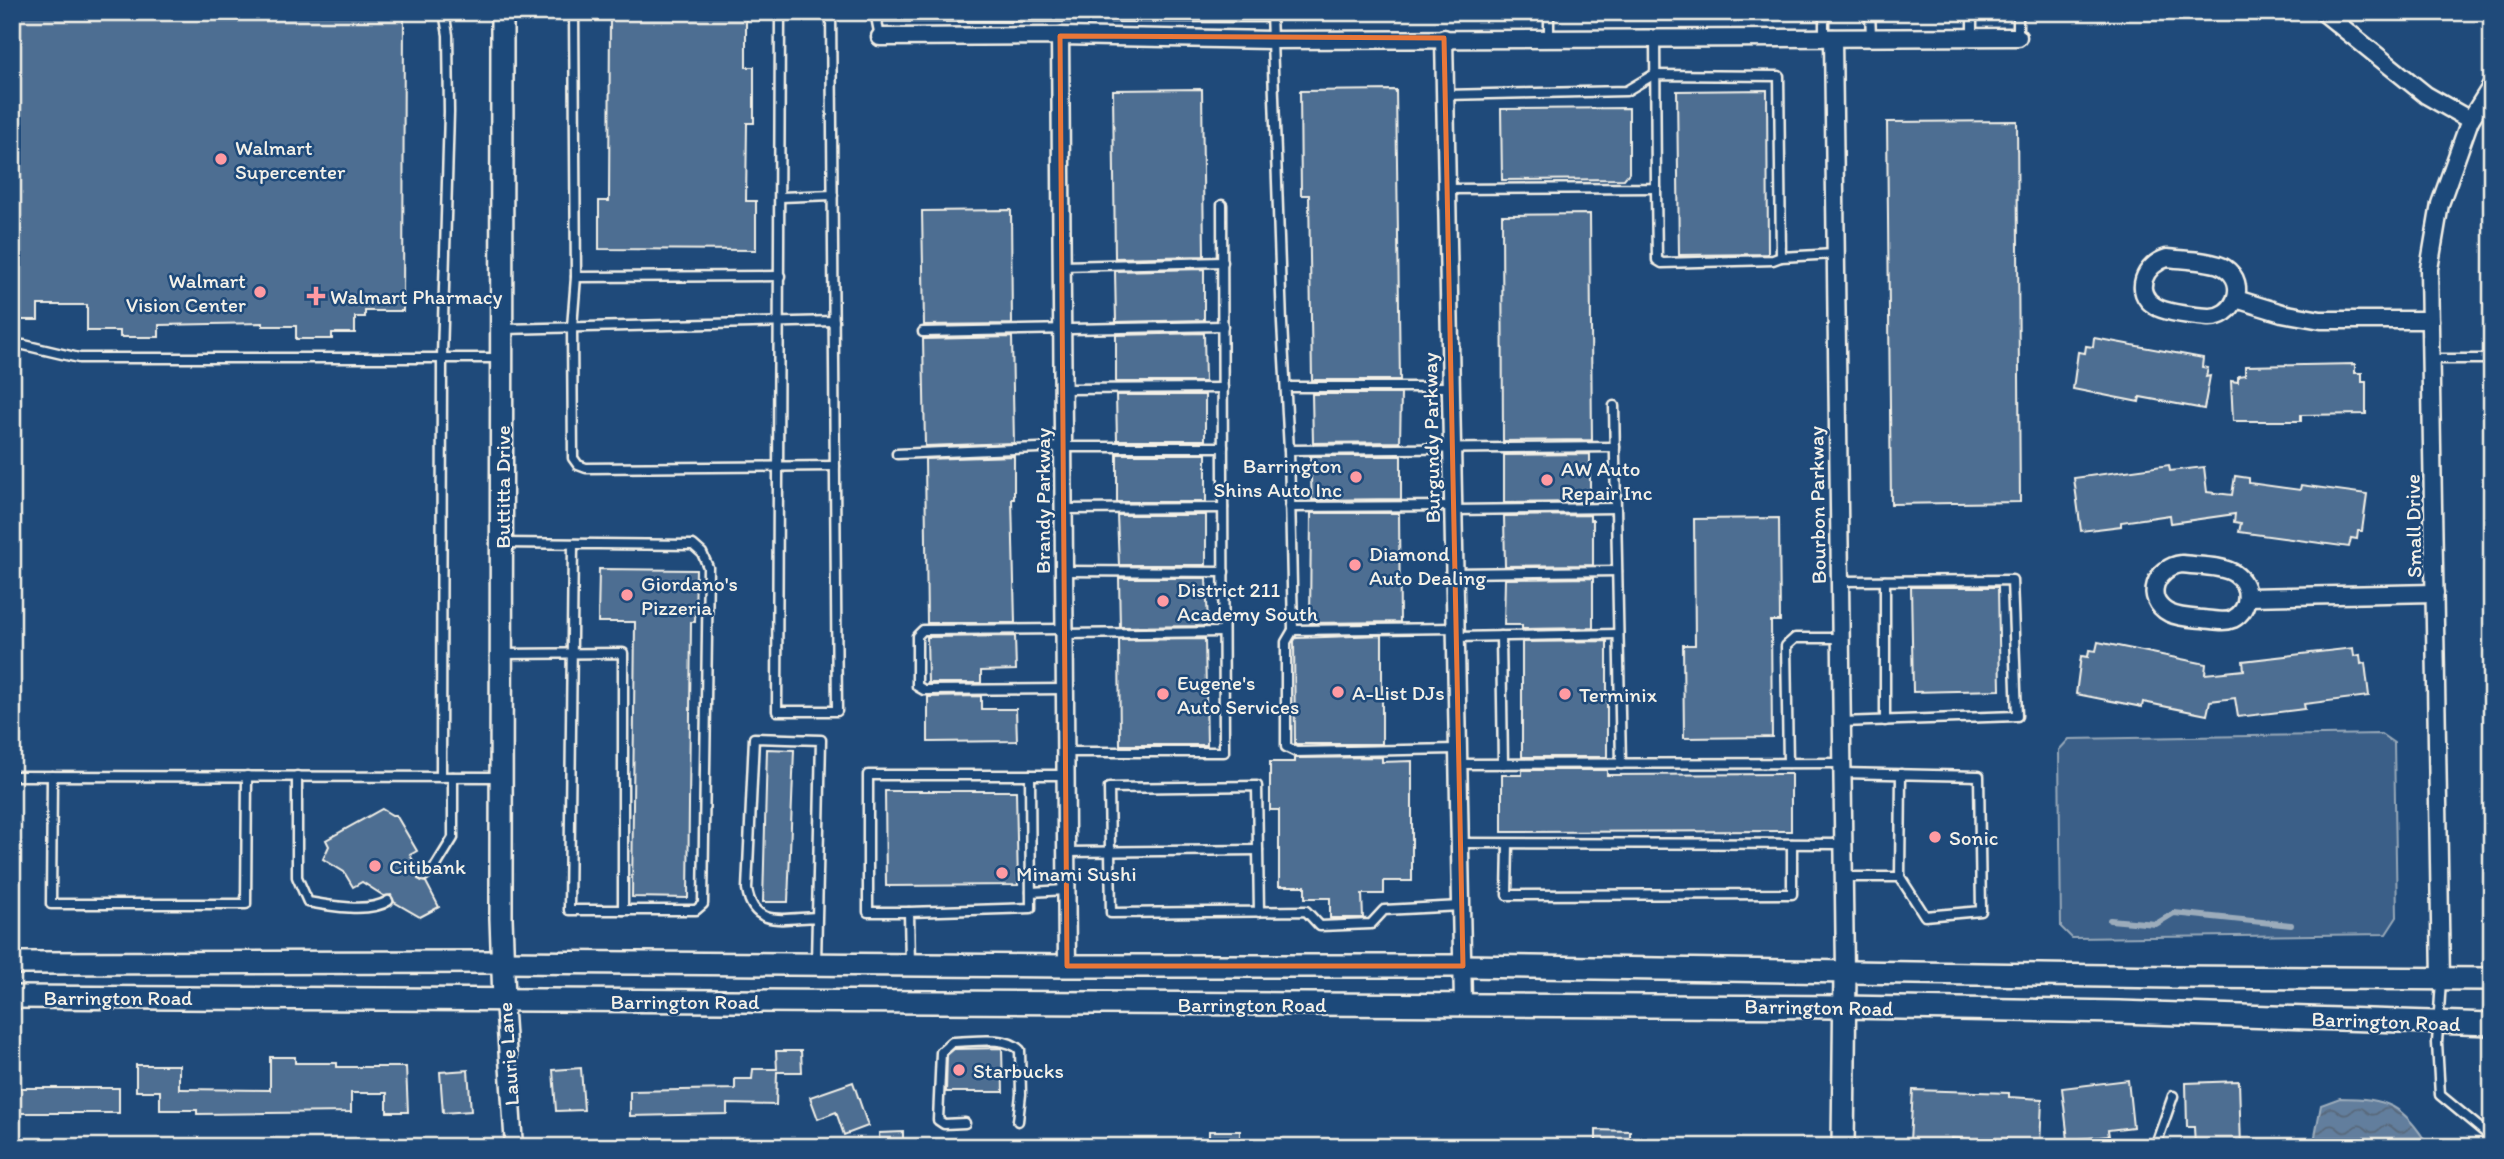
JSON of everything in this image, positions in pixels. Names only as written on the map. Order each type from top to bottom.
[{"type":"main road","name":"Buttitta Drive","points":[[502,12],[502,962]]},
{"type":"main road","name":"Laurie Lane","points":[[502,962],[504,1000]]},
{"type":"main road","name":"Barrington Road","points":[[12,963],[1463,966],[2492,979]]},
{"type":"main road","points":[[1843,1147],[1845,971]]},
{"type":"main road","name":"Barrington Road","points":[[12,997],[1844,1007],[2119,1012],[2492,1024]]},
{"type":"street","points":[[2323,12],[2426,95],[2470,120]]},
{"type":"street","points":[[880,37],[1060,36],[1271,40],[2018,37]]},
{"type":"street","name":"Brandy Parkway","points":[[1060,36],[1064,852],[1067,966]]},
{"type":"street","name":"Burgundy Parkway","points":[[1444,38],[1463,1004]]},
{"type":"street","name":"Bourbon Parkway","points":[[1828,38],[1835,254],[1845,971]]},
{"type":"street","name":"Small Drive","points":[[2441,979],[2429,269],[2441,204],[2470,120],[2492,85]]},
{"type":"street","points":[[2167,258],[2218,265],[2232,274],[2238,290],[2236,299],[2232,307],[2217,317],[2158,309],[2146,297],[2143,280],[2151,265],[2167,258]]},
{"type":"street","points":[[2236,299],[2282,313],[2321,320],[2430,320]]},
{"type":"street","points":[[2182,564],[2230,571],[2243,581],[2247,597],[2241,613],[2225,621],[2167,612],[2156,599],[2154,590],[2160,574],[2174,565],[2182,564]]},
{"type":"street","points":[[2247,597],[2435,593]]},
{"type":"street","name":"Laurie Lane","points":[[504,1000],[514,1147]]},
{"type":"lane","points":[[441,777],[442,357],[449,112],[448,35],[444,12]]},
{"type":"lane","points":[[574,12],[576,277],[572,327],[573,458],[578,465],[586,468],[835,466]]},
{"type":"lane","points":[[780,12],[777,711],[837,711],[831,12]]},
{"type":"lane","points":[[1549,12],[1549,38]]},
{"type":"lane","points":[[1824,12],[1828,38]]},
{"type":"lane","points":[[1870,12],[1871,37]]},
{"type":"lane","points":[[1972,12],[1972,37]]},
{"type":"lane","points":[[2018,12],[2018,37]]},
{"type":"lane","points":[[880,37],[875,14],[1271,14],[1289,450],[1293,630],[1286,642],[1286,747],[1296,752],[1457,757],[1503,764],[1788,763],[1901,774],[1979,776],[1981,911],[1925,916],[1900,877],[1901,774]]},
{"type":"lane","points":[[1060,36],[1061,16]]},
{"type":"lane","points":[[1655,38],[1653,75],[1657,261],[1773,260],[1781,257],[1835,254]]},
{"type":"lane","points":[[1445,95],[1626,92],[1653,75],[1779,76],[1781,257]]},
{"type":"lane","points":[[1447,189],[1656,188]]},
{"type":"lane","points":[[781,197],[833,195]]},
{"type":"lane","points":[[1064,752],[1224,752],[1222,205]]},
{"type":"lane","points":[[1062,266],[1223,262]]},
{"type":"lane","points":[[576,277],[780,276]]},
{"type":"lane","points":[[502,329],[834,321]]},
{"type":"lane","points":[[923,332],[1223,326]]},
{"type":"lane","points":[[12,345],[24,345],[79,358],[502,358]]},
{"type":"lane","points":[[2430,359],[2492,359]]},
{"type":"lane","points":[[1286,387],[1451,387]]},
{"type":"lane","points":[[1062,389],[1223,388]]},
{"type":"lane","points":[[1614,406],[1621,764]]},
{"type":"lane","points":[[897,454],[1063,447],[1223,447]]},
{"type":"lane","points":[[1289,450],[1615,447]]},
{"type":"lane","points":[[1063,509],[1223,508]]},
{"type":"lane","points":[[1290,508],[1616,508]]},
{"type":"lane","points":[[502,543],[693,545],[702,553],[708,567],[703,904],[696,910],[569,910],[573,544]]},
{"type":"lane","points":[[1063,571],[1224,572]]},
{"type":"lane","points":[[1454,573],[1617,571]]},
{"type":"lane","points":[[1839,581],[2012,580],[2017,716],[1841,722]]},
{"type":"lane","points":[[1885,581],[1885,721]]},
{"type":"lane","points":[[1063,689],[924,690],[917,686],[917,636],[923,630],[1223,632]]},
{"type":"lane","points":[[1293,630],[1455,632],[1501,636],[1618,634]]},
{"type":"lane","points":[[1501,636],[1503,764]]},
{"type":"lane","points":[[1788,763],[1786,646],[1795,638],[1840,638]]},
{"type":"lane","points":[[501,654],[623,653],[623,910]]},
{"type":"lane","points":[[816,917],[762,917],[749,902],[747,889],[754,738],[821,740],[816,963]]},
{"type":"lane","points":[[1030,775],[1031,908],[868,912],[867,775],[1030,775],[1064,775]]},
{"type":"lane","points":[[12,776],[501,777]]},
{"type":"lane","points":[[51,776],[51,904],[246,904],[247,776]]},
{"type":"lane","points":[[297,776],[297,877],[308,902],[339,907],[381,906],[388,901]]},
{"type":"lane","points":[[424,876],[434,869],[453,838],[453,777]]},
{"type":"lane","points":[[1259,912],[1257,786],[1109,788],[1111,913],[1259,912],[1306,911],[1320,926],[1371,924],[1384,910],[1461,906]]},
{"type":"lane","points":[[1459,844],[1843,844]]},
{"type":"lane","points":[[1508,844],[1507,895],[1792,894],[1792,844]]},
{"type":"lane","points":[[1064,852],[1258,850]]},
{"type":"lane","points":[[1844,877],[1900,877]]},
{"type":"lane","points":[[1031,892],[1065,890]]},
{"type":"lane","points":[[909,912],[910,965]]},
{"type":"lane","points":[[2441,979],[2438,1023],[2440,1095],[2492,1138]]},
{"type":"lane","points":[[965,1123],[944,1124],[938,1120],[941,1052],[952,1042],[1000,1041],[1013,1044],[1020,1050],[1021,1094],[1018,1121]]},
{"type":"lane","points":[[2155,1147],[2174,1096]]},
{"type":"highlighted area","points":[[1060,36],[1444,38],[1463,966],[1067,966]]},
{"type":"shaded area","points":[[2381,734],[2394,743],[2397,917],[2386,934],[2072,938],[2061,927],[2059,750],[2069,739]]},
{"type":"water","points":[[2340,1098],[2382,1102],[2393,1107],[2411,1122],[2429,1147],[2316,1147],[2315,1136],[2321,1105]]},
{"type":"building","name":"Walmart Supercenter","points":[[12,12],[404,12],[403,311],[365,311],[365,317],[355,317],[355,333],[332,333],[332,339],[296,339],[296,326],[263,326],[263,323],[159,325],[159,337],[120,337],[120,331],[87,331],[87,305],[38,305],[38,320],[12,320]]},
{"type":"building","points":[[610,12],[746,12],[746,67],[754,67],[754,123],[747,123],[746,201],[756,201],[756,250],[599,249],[599,201],[609,201]]},
{"type":"building","points":[[1202,89],[1204,256],[1115,258],[1113,90]]},
{"type":"building","points":[[1396,90],[1400,380],[1312,380],[1309,195],[1301,195],[1300,91]]},
{"type":"building","points":[[1767,90],[1768,254],[1679,255],[1677,91]]},
{"type":"building","points":[[1629,108],[1629,173],[1624,179],[1502,180],[1501,109]]},
{"type":"building","points":[[2017,121],[2020,502],[1891,504],[1887,122]]},
{"type":"building","points":[[1011,210],[1012,324],[924,325],[922,211]]},
{"type":"building","points":[[1590,214],[1592,440],[1503,441],[1502,215]]},
{"type":"building","points":[[1204,269],[1204,320],[1116,322],[1115,271]]},
{"type":"building","points":[[1204,333],[1205,382],[1116,382],[1116,335]]},
{"type":"building","points":[[1012,337],[1014,443],[925,446],[923,339]]},
{"type":"building","points":[[2094,338],[2203,358],[2202,367],[2208,368],[2206,377],[2210,376],[2204,409],[2140,397],[2139,402],[2073,389],[2078,352],[2085,353],[2086,346],[2093,347]]},
{"type":"building","points":[[2355,364],[2355,373],[2362,373],[2362,382],[2366,382],[2366,414],[2301,415],[2301,421],[2233,421],[2231,381],[2238,382],[2238,376],[2245,375],[2245,366]]},
{"type":"building","points":[[1312,394],[1401,394],[1400,442],[1313,443]]},
{"type":"building","points":[[1116,395],[1205,395],[1205,440],[1117,440]]},
{"type":"building","points":[[1117,454],[1206,454],[1206,502],[1117,502]]},
{"type":"building","name":"AW Auto Repair Inc","points":[[1590,454],[1590,502],[1504,503],[1504,455]]},
{"type":"building","points":[[1014,456],[1012,499],[1015,623],[927,623],[925,459]]},
{"type":"building","name":"Barrington Shins Auto Inc","points":[[1310,456],[1401,456],[1401,499],[1312,500]]},
{"type":"building","points":[[2169,465],[2170,471],[2204,467],[2207,492],[2232,495],[2235,476],[2249,478],[2249,483],[2300,490],[2301,485],[2367,494],[2362,531],[2358,531],[2357,539],[2351,538],[2349,547],[2239,532],[2241,523],[2234,522],[2235,514],[2171,523],[2170,515],[2121,522],[2121,526],[2081,531],[2074,478]]},
{"type":"building","name":"Diamond Auto Dealing","points":[[1311,513],[1399,513],[1400,622],[1310,623]]},
{"type":"building","points":[[1117,515],[1206,515],[1206,565],[1119,565]]},
{"type":"building","points":[[1590,515],[1590,520],[1593,520],[1593,565],[1505,566],[1504,516]]},
{"type":"building","points":[[1779,518],[1780,621],[1771,621],[1772,737],[1684,738],[1683,645],[1695,645],[1694,519]]},
{"type":"building","points":[[599,569],[696,570],[695,622],[691,622],[688,898],[632,897],[635,622],[598,622]]},
{"type":"building","name":"District 211 Academy South","points":[[1119,578],[1206,578],[1208,624],[1120,627]]},
{"type":"building","points":[[1593,578],[1593,628],[1522,629],[1522,625],[1504,625],[1505,579]]},
{"type":"building","points":[[1911,587],[1998,587],[2000,690],[1913,692]]},
{"type":"building","name":"A-List DJs","points":[[1382,635],[1382,744],[1295,744],[1296,638]]},
{"type":"building","points":[[1015,636],[1016,670],[981,671],[981,683],[928,683],[927,637]]},
{"type":"building","name":"Eugene's Auto Services","points":[[1205,639],[1207,745],[1120,745],[1119,640]]},
{"type":"building","name":"Terminix","points":[[1607,641],[1607,757],[1522,757],[1522,642]]},
{"type":"building","points":[[2098,642],[2206,664],[2205,674],[2244,670],[2243,661],[2353,648],[2354,656],[2360,655],[2361,664],[2365,663],[2369,696],[2304,704],[2305,709],[2238,717],[2235,698],[2210,701],[2207,715],[2143,702],[2142,707],[2076,694],[2081,656],[2088,657],[2089,650],[2096,651]]},
{"type":"building","points":[[981,696],[981,709],[1016,709],[1017,741],[928,742],[928,697]]},
{"type":"building","points":[[767,749],[794,750],[788,902],[763,902]]},
{"type":"building","points":[[1382,757],[1382,762],[1412,761],[1412,881],[1384,881],[1384,894],[1362,894],[1363,918],[1330,918],[1330,898],[1305,898],[1305,886],[1279,886],[1279,810],[1270,810],[1270,762],[1295,762],[1295,758]]},
{"type":"building","points":[[1522,770],[1607,770],[1607,775],[1791,774],[1791,831],[1502,832],[1502,775],[1522,775]]},
{"type":"building","points":[[885,791],[1016,791],[1018,885],[886,886]]},
{"type":"building","name":"Citibank","points":[[382,809],[396,815],[417,851],[410,855],[419,871],[418,879],[426,882],[439,907],[420,917],[394,902],[391,895],[384,896],[362,882],[353,887],[344,872],[323,859],[329,846],[326,840]]},
{"type":"building","points":[[1002,1048],[1003,1092],[946,1092],[947,1055],[954,1049]]},
{"type":"building","points":[[776,1051],[801,1051],[802,1072],[777,1072],[776,1105],[727,1104],[727,1114],[630,1116],[630,1091],[735,1089],[735,1079],[752,1079],[753,1069],[777,1069]]},
{"type":"building","points":[[270,1057],[295,1057],[295,1063],[337,1063],[337,1067],[406,1067],[408,1112],[387,1112],[387,1093],[351,1093],[351,1112],[197,1114],[197,1110],[160,1110],[160,1091],[136,1091],[136,1065],[179,1065],[179,1089],[270,1090]]},
{"type":"building","points":[[581,1068],[584,1110],[556,1111],[553,1070]]},
{"type":"building","points":[[468,1070],[471,1111],[443,1113],[440,1072]]},
{"type":"building","points":[[2128,1080],[2133,1127],[2108,1130],[2109,1136],[2068,1140],[2062,1088]]},
{"type":"building","points":[[2239,1081],[2241,1147],[2195,1147],[2194,1127],[2187,1127],[2186,1083]]},
{"type":"building","points":[[853,1082],[868,1126],[844,1135],[836,1112],[818,1119],[810,1097]]},
{"type":"building","points":[[19,1088],[119,1088],[119,1113],[19,1113]]},
{"type":"building","points":[[1913,1090],[2009,1093],[2009,1097],[2042,1099],[2040,1147],[1995,1147],[1995,1141],[1951,1138],[1951,1143],[1910,1141]]},
{"type":"building","points":[[1596,1130],[1630,1131],[1630,1147],[1596,1147]]},
{"type":"building","points":[[1209,1131],[1240,1131],[1240,1147],[1209,1147]]},
{"type":"building","points":[[903,1132],[903,1147],[880,1147],[879,1133]]},
{"type":"waterway","points":[[2110,920],[2156,924],[2174,913],[2291,925]]},
{"type":"place","name":"Walmart Supercenter","points":[[221,159]]},
{"type":"place","name":"Walmart Vision Center","points":[[260,292]]},
{"type":"place","name":"Walmart Pharmacy","points":[[316,296]]},
{"type":"place","name":"Barrington Shins Auto Inc","points":[[1356,477]]},
{"type":"place","name":"AW Auto Repair Inc","points":[[1547,480]]},
{"type":"place","name":"Diamond Auto Dealing","points":[[1355,565]]},
{"type":"place","name":"Giordano's Pizzeria","points":[[627,595]]},
{"type":"place","name":"District 211 Academy South","points":[[1163,601]]},
{"type":"place","name":"A-List DJs","points":[[1338,692]]},
{"type":"place","name":"Eugene's Auto Services","points":[[1163,694]]},
{"type":"place","name":"Terminix","points":[[1565,694]]},
{"type":"place","name":"Sonic","points":[[1935,837]]},
{"type":"place","name":"Citibank","points":[[375,866]]},
{"type":"place","name":"Minami Sushi","points":[[1002,873]]},
{"type":"place","name":"Starbucks","points":[[959,1070]]}]
